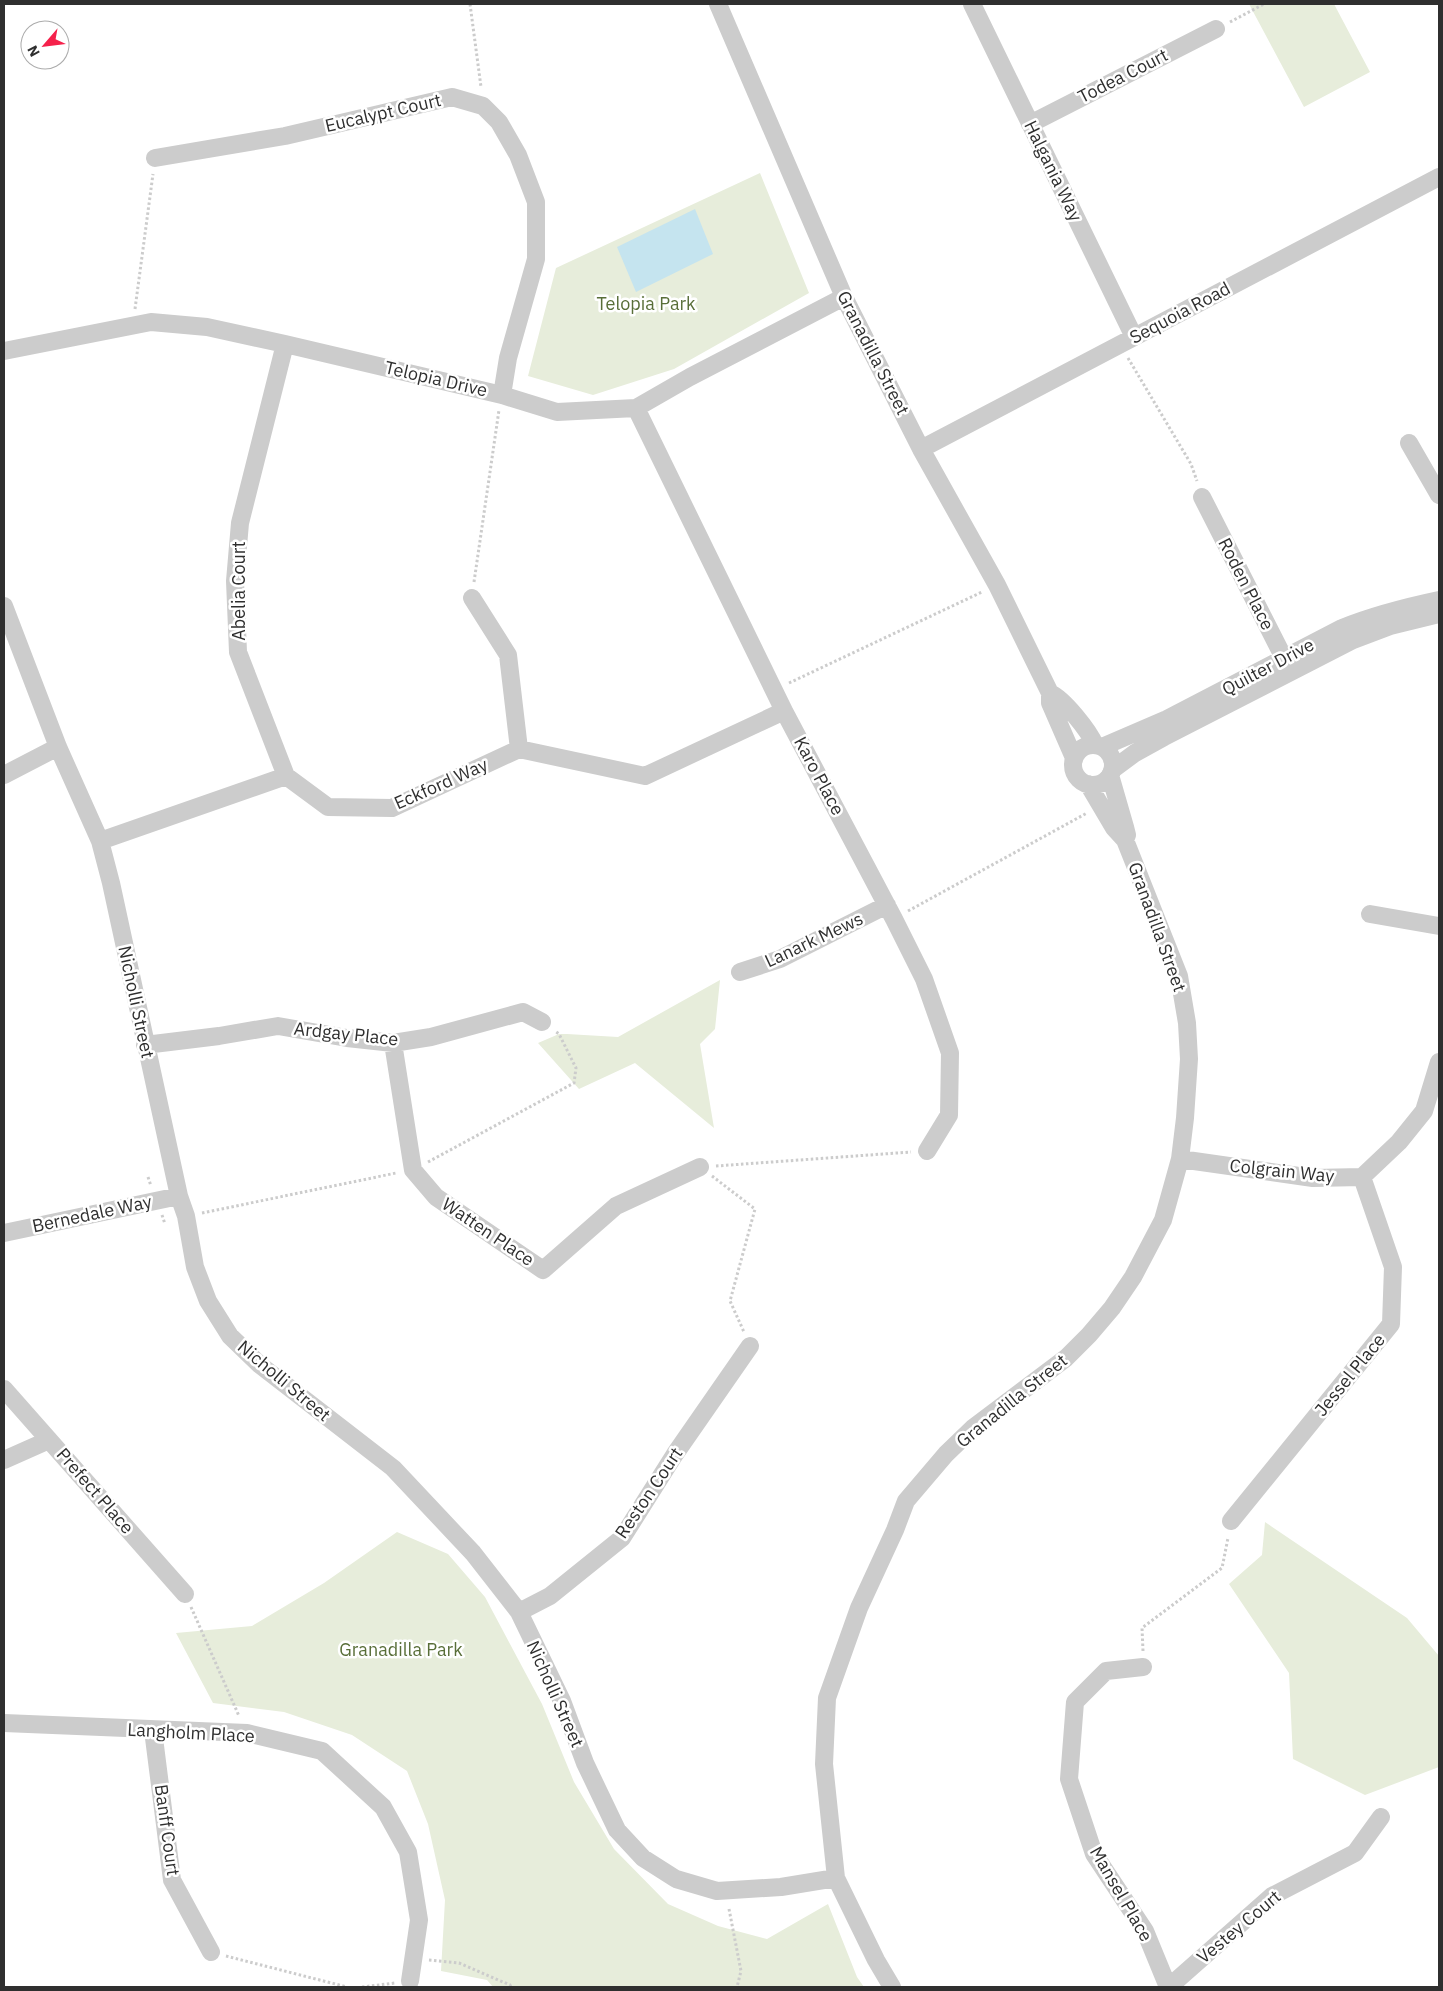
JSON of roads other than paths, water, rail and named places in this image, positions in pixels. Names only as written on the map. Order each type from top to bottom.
[{"type":"street","name":"Granadilla Street","points":[[718,4],[844,297],[921,449],[996,586],[1050,693],[1050,703],[1074,758]]},
{"type":"street","name":"Halgania Way","points":[[972,4],[1030,124],[1127,341]]},
{"type":"street","name":"Todea Court","points":[[1030,124],[1216,29]]},
{"type":"street","name":"Eucalypt Court","points":[[155,158],[284,136],[452,97],[483,106],[498,122],[518,155],[536,202],[536,259],[508,358],[502,395]]},
{"type":"street","name":"Sequoia Road","points":[[921,449],[1439,178]]},
{"type":"street","name":"Telopia Drive","points":[[4,351],[151,322],[207,327],[502,395],[557,412],[636,408],[690,377],[844,297]]},
{"type":"street","name":"Abelia Court","points":[[285,344],[240,523],[235,580],[238,652],[286,776]]},
{"type":"street","name":"Karo Place","points":[[636,408],[784,711],[924,979],[950,1053],[949,1116],[927,1151]]},
{"type":"street","points":[[1409,443],[1439,495]]},
{"type":"street","name":"Roden Place","points":[[1202,497],[1288,665]]},
{"type":"street","points":[[472,598],[508,655],[520,750],[645,776],[784,711]]},
{"type":"street","name":"Quilter Drive","points":[[1111,772],[1135,753],[1288,665],[1342,628],[1366,618],[1397,609],[1439,600]]},
{"type":"street","name":"Nicholli Street","points":[[4,606],[58,747],[100,841],[198,1276],[208,1301],[230,1336],[260,1365],[393,1468],[473,1553],[518,1612],[562,1701],[585,1763],[617,1830],[643,1858],[676,1879],[717,1891],[781,1887],[836,1878]]},
{"type":"street","name":"Quilter Drive","points":[[1099,746],[1166,720],[1288,665],[1390,626],[1439,614]]},
{"type":"street","name":"Granadilla Street","points":[[1050,693],[1063,702],[1099,746]]},
{"type":"street","points":[[1099,746],[1111,757],[1111,772],[1099,784],[1088,784],[1081,781],[1074,773],[1074,758],[1082,748],[1099,746]]},
{"type":"street","points":[[4,775],[58,747]]},
{"type":"street","name":"Eckford Way","points":[[286,776],[328,807],[392,808],[520,750]]},
{"type":"street","name":"Granadilla Street","points":[[1111,772],[1127,835],[1125,840]]},
{"type":"street","points":[[100,841],[286,776]]},
{"type":"street","name":"Granadilla Street","points":[[892,1987],[876,1960],[836,1878],[824,1764],[827,1698],[859,1608],[906,1501],[946,1454],[973,1428],[1066,1358],[1112,1308],[1133,1277],[1163,1220],[1180,1160],[1189,1059],[1187,1023],[1179,976],[1125,840],[1114,828],[1088,784]]},
{"type":"street","name":"Lanark Mews","points":[[740,972],[780,959],[890,912]]},
{"type":"street","points":[[1370,914],[1439,926]]},
{"type":"street","name":"Ardgay Place","points":[[145,1045],[278,1026],[347,1038],[393,1043],[431,1036],[523,1012],[542,1022]]},
{"type":"street","name":"Watten Place","points":[[393,1043],[413,1170],[436,1197],[543,1270],[616,1206],[700,1167]]},
{"type":"street","points":[[1362,1177],[1399,1142],[1424,1111],[1439,1062]]},
{"type":"street","name":"Colgrain Way","points":[[1180,1160],[1314,1178],[1362,1177]]},
{"type":"street","name":"Jessel Place","points":[[1231,1521],[1392,1324],[1393,1267],[1362,1177]]},
{"type":"street","name":"Bernedale Way","points":[[4,1233],[179,1196]]},
{"type":"street","name":"Reston Court","points":[[518,1612],[550,1596],[622,1538],[675,1454],[750,1346]]},
{"type":"street","name":"Prefect Place","points":[[4,1389],[186,1594]]},
{"type":"street","points":[[4,1460],[49,1440]]},
{"type":"street","name":"Mansel Place","points":[[1143,1667],[1106,1671],[1075,1702],[1069,1779],[1094,1854],[1145,1931],[1168,1987]]},
{"type":"street","name":"Langholm Place","points":[[4,1723],[247,1733],[322,1751],[384,1807],[408,1852],[419,1920],[410,1980]]},
{"type":"street","name":"Banff Court","points":[[153,1730],[172,1880],[210,1952]]},
{"type":"street","name":"Vestey Court","points":[[1168,1987],[1272,1896],[1355,1853],[1381,1817]]},
{"type":"water","points":[[695,209],[713,254],[636,292],[617,247]]},
{"type":"park label","name":"Telopia Park","points":[[646,304]]},
{"type":"park label","name":"Granadilla Park","points":[[401,1650]]}]
